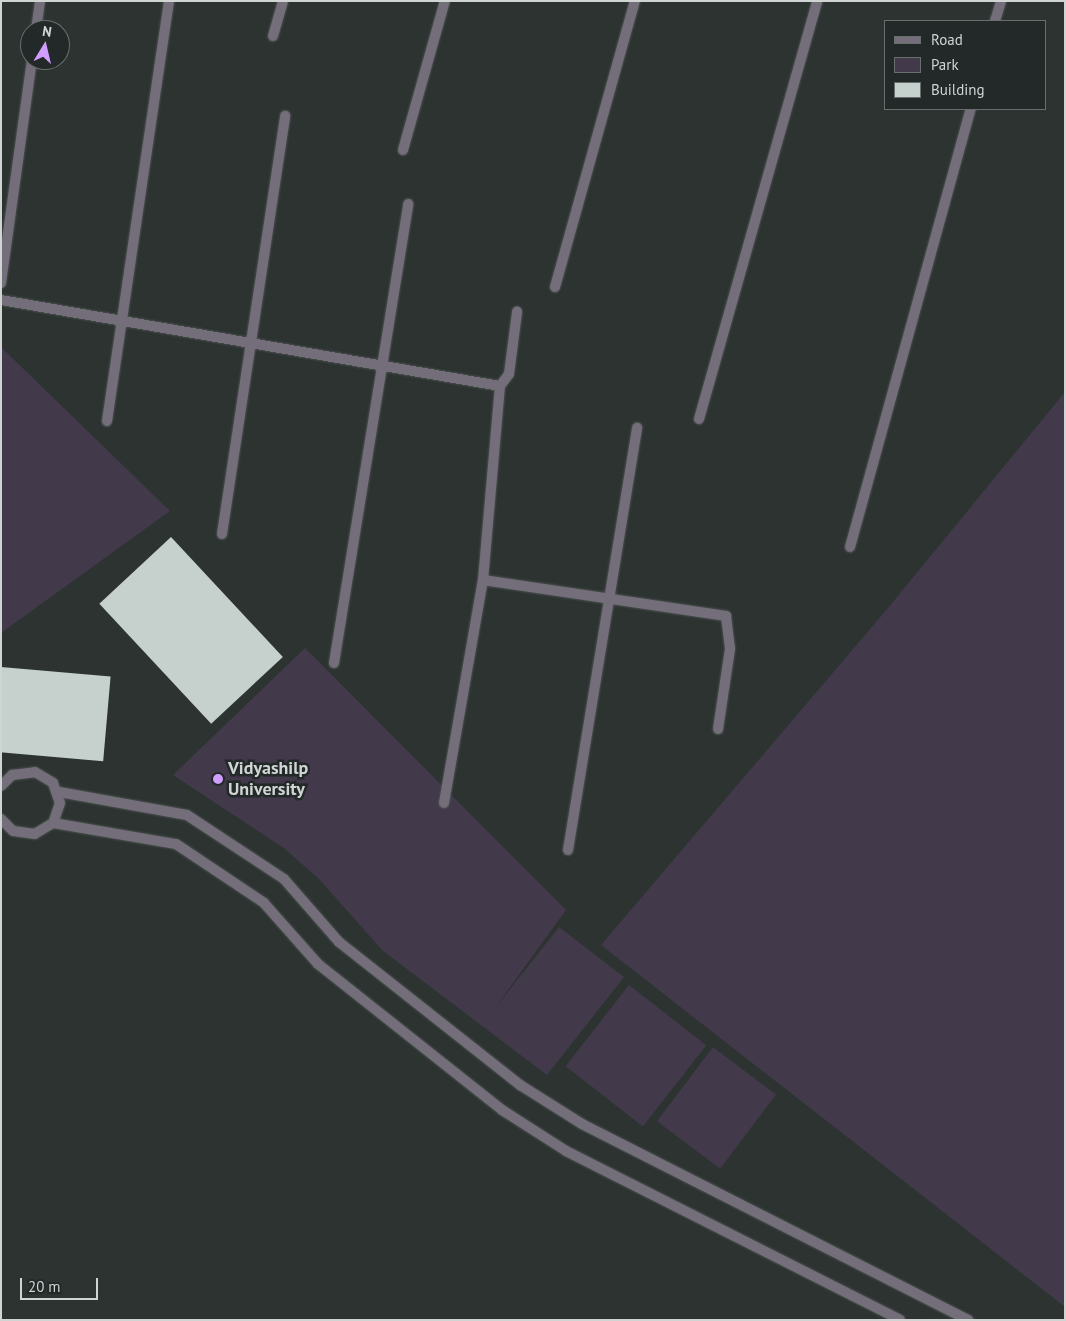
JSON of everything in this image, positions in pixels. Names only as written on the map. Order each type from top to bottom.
[{"type":"street","points":[[37,20],[40,1]]},
{"type":"street","points":[[107,421],[169,1]]},
{"type":"street","points":[[273,36],[283,1]]},
{"type":"street","points":[[403,150],[445,1]]},
{"type":"street","points":[[555,287],[635,1]]},
{"type":"street","points":[[698,419],[817,1]]},
{"type":"street","points":[[995,20],[1001,1]]},
{"type":"street","points":[[1,283],[31,70]]},
{"type":"street","points":[[850,546],[971,110]]},
{"type":"street","points":[[222,534],[249,344],[286,116]]},
{"type":"street","points":[[334,663],[408,204]]},
{"type":"street","points":[[1,300],[120,323],[383,365],[500,386]]},
{"type":"street","points":[[444,803],[483,580],[500,386],[509,374],[517,312]]},
{"type":"street","points":[[568,850],[606,595],[637,428]]},
{"type":"street","points":[[483,580],[606,595],[726,616],[730,649],[718,728]]},
{"type":"street","points":[[1,786],[12,775],[35,772],[45,776],[58,792],[58,814],[53,823],[35,834],[24,835],[1,819]]},
{"type":"street","points":[[58,792],[187,815],[284,879],[339,942],[520,1085],[582,1124],[968,1320]]},
{"type":"street","points":[[53,823],[176,844],[264,903],[318,964],[502,1110],[566,1151],[900,1320]]},
{"type":"green space","points":[[1,347],[170,511],[1,633]]},
{"type":"green space","points":[[1065,392],[1065,1307],[601,945],[888,608]]},
{"type":"green space","points":[[305,648],[566,910],[495,1008],[559,927],[624,977],[547,1075],[383,951],[319,879],[285,849],[173,775]]},
{"type":"green space","points":[[629,985],[706,1045],[643,1126],[566,1066]]},
{"type":"green space","points":[[713,1047],[776,1095],[720,1169],[657,1121]]},
{"type":"building","points":[[171,537],[283,657],[211,724],[99,604]]},
{"type":"building","points":[[1,667],[111,677],[103,761],[1,752]]},
{"type":"place","name":"Vidyashilp University","points":[[218,779]]}]
